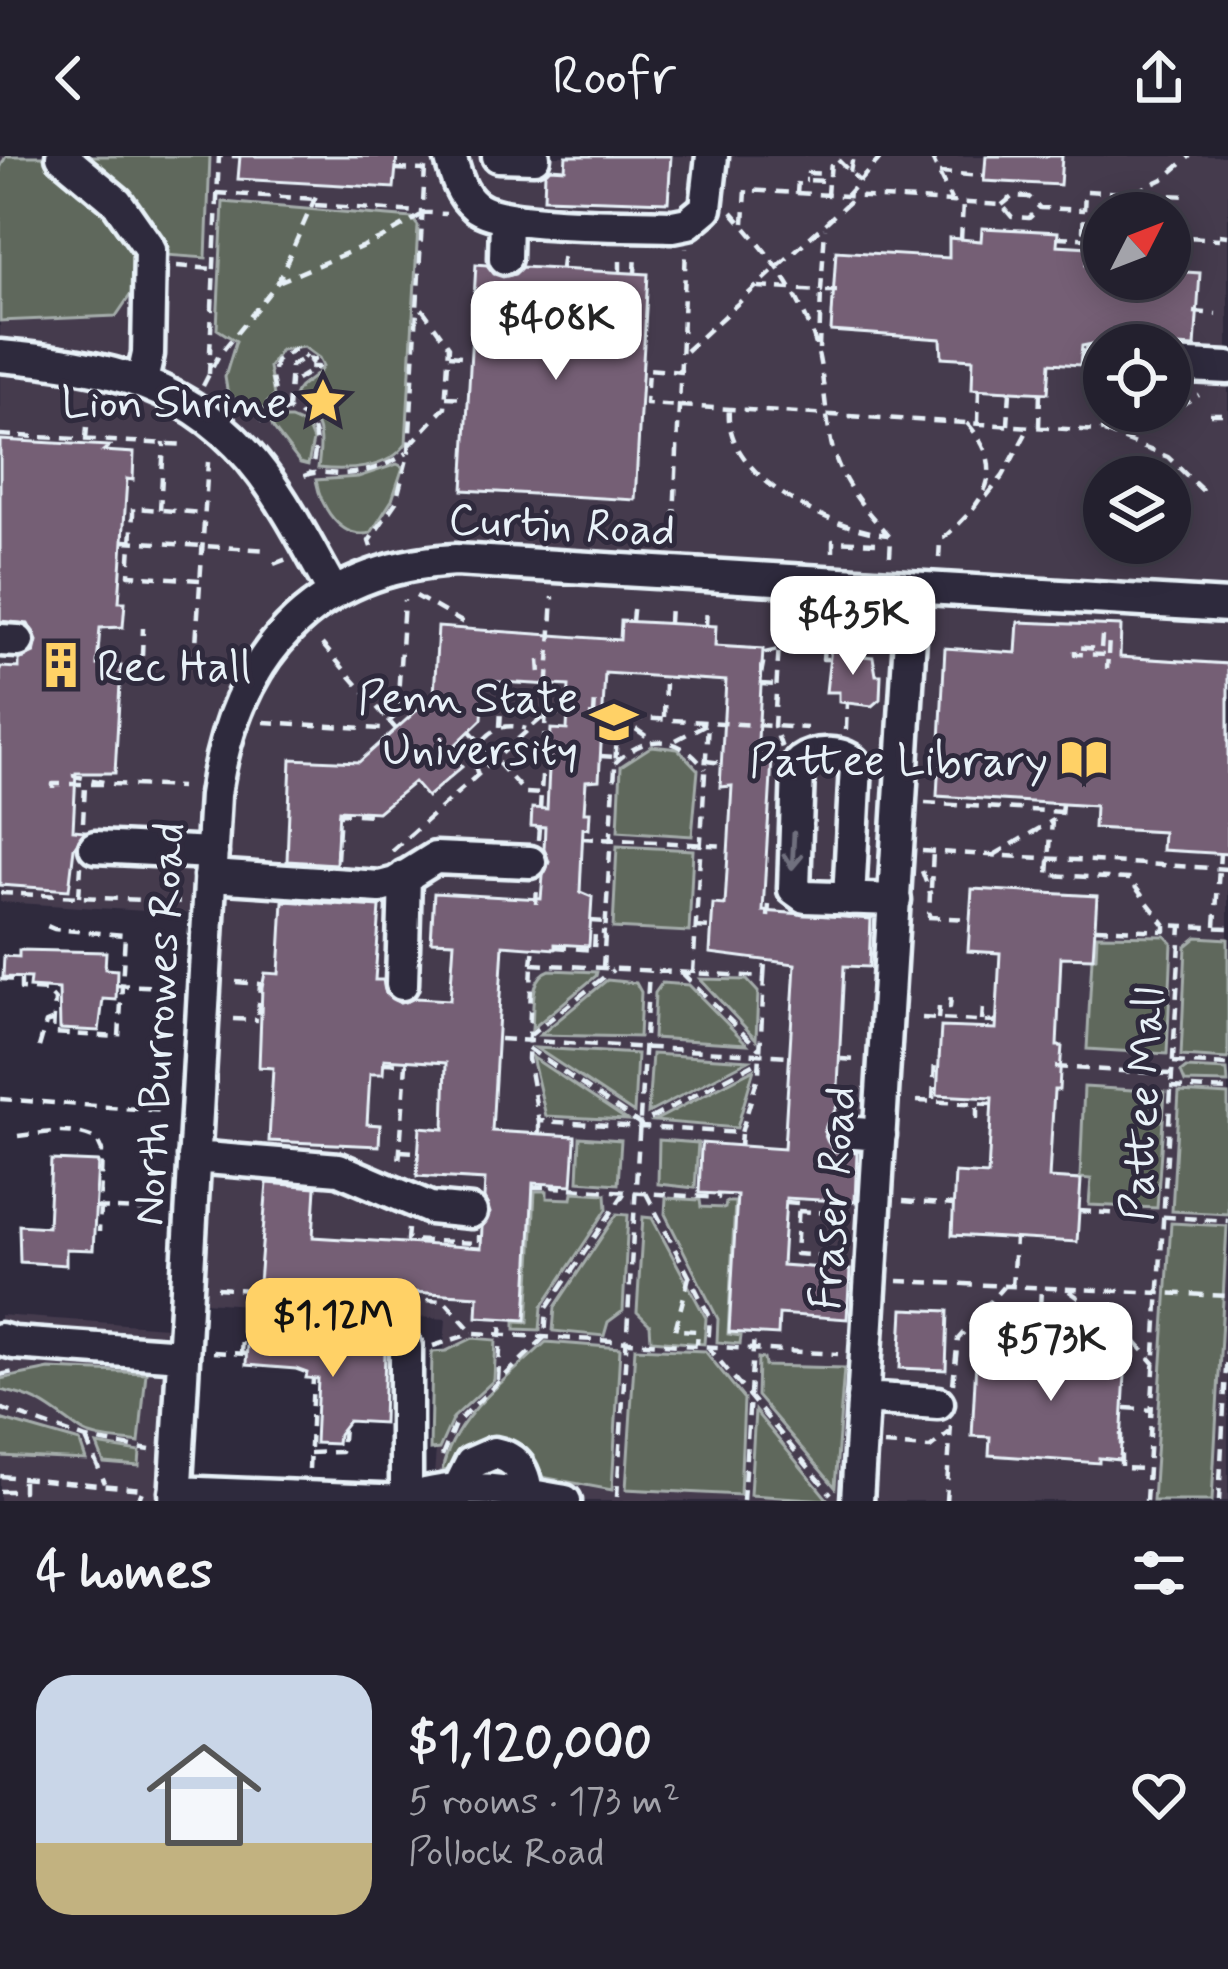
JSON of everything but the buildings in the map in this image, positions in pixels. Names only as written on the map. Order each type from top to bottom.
[{"type":"street","points":[[62,156],[117,202],[151,249],[148,354],[142,381]]},
{"type":"street","points":[[498,156],[534,158]]},
{"type":"street","points":[[438,163],[455,176],[469,200],[485,213],[506,219],[673,226],[688,223],[706,208],[712,156]]},
{"type":"street","points":[[505,258],[506,219]]},
{"type":"street","points":[[0,356],[82,364],[142,381],[202,414],[245,453],[280,500],[334,593]]},
{"type":"street","points":[[1191,366],[1228,368]]},
{"type":"street","name":"Curtin Road","points":[[334,593],[424,562],[455,560],[1228,606]]},
{"type":"street","name":"Fraser Road","points":[[857,1501],[913,588]]},
{"type":"street","name":"North Burrowes Road","points":[[175,1496],[198,1354],[194,1157],[222,747],[237,701],[273,646],[334,593]]},
{"type":"street","points":[[850,898],[856,765],[844,755],[812,754],[798,769],[794,889],[806,897],[895,900]]},
{"type":"street","points":[[86,842],[380,887],[396,866],[435,858],[536,852]]},
{"type":"street","points":[[396,866],[402,984]]},
{"type":"street","points":[[843,1132],[880,1135]]},
{"type":"street","points":[[194,1157],[339,1168],[430,1208],[471,1212]]},
{"type":"street","points":[[0,1339],[198,1354]]},
{"type":"street","points":[[406,1347],[406,1501]]},
{"type":"street","points":[[863,1398],[948,1412]]},
{"type":"street","points":[[175,1496],[406,1501],[430,1493],[448,1478],[527,1498],[565,1501]]},
{"type":"path","points":[[209,374],[219,156],[240,156]]},
{"type":"path","points":[[426,156],[438,163]]},
{"type":"path","points":[[850,172],[853,156]]},
{"type":"path","points":[[845,196],[882,156]]},
{"type":"path","points":[[931,156],[952,202]]},
{"type":"path","points":[[1135,192],[1165,178],[1190,156]]},
{"type":"path","points":[[807,180],[808,173],[830,174],[834,161],[860,181]]},
{"type":"path","points":[[396,169],[438,163]]},
{"type":"path","points":[[369,541],[396,502],[409,448],[423,214],[438,163]]},
{"type":"path","points":[[939,173],[985,176]]},
{"type":"path","points":[[797,194],[798,180],[828,181],[827,196]]},
{"type":"path","points":[[743,225],[746,190],[1002,206],[1012,217],[1029,218],[1040,208],[1083,210]]},
{"type":"path","points":[[216,193],[442,215],[469,200]]},
{"type":"path","points":[[1002,206],[1013,196],[1029,196],[1040,208]]},
{"type":"path","points":[[683,353],[854,197]]},
{"type":"path","points":[[202,388],[230,339],[278,282],[315,200]]},
{"type":"path","points":[[722,200],[780,266],[819,355]]},
{"type":"path","points":[[961,240],[963,203]]},
{"type":"path","points":[[278,282],[380,239],[423,214]]},
{"type":"path","points":[[825,227],[819,355],[832,448],[848,484],[888,535],[890,556]]},
{"type":"path","points":[[1191,236],[1228,236]]},
{"type":"path","points":[[1058,237],[1083,238]]},
{"type":"path","points":[[673,542],[687,239]]},
{"type":"path","points":[[561,269],[563,251]]},
{"type":"path","points":[[620,253],[620,273]]},
{"type":"path","points":[[635,273],[636,253]]},
{"type":"path","points":[[151,265],[213,269]]},
{"type":"path","points":[[758,286],[837,291]]},
{"type":"path","points":[[260,421],[289,410],[306,418],[316,434],[308,474],[359,472],[394,461],[445,407],[449,346],[418,303]]},
{"type":"path","points":[[1194,312],[1216,314]]},
{"type":"path","points":[[279,411],[272,378],[276,361],[295,349],[306,359]]},
{"type":"path","points":[[448,355],[470,357]]},
{"type":"path","points":[[289,410],[291,366],[314,360],[306,367],[318,367],[315,372],[293,382]]},
{"type":"path","points":[[682,372],[645,369],[643,404],[1083,430]]},
{"type":"path","points":[[978,423],[980,389]]},
{"type":"path","points":[[1008,425],[1010,391]]},
{"type":"path","points":[[939,558],[940,541],[1003,476],[1034,427],[1040,393]]},
{"type":"path","points":[[1191,399],[1202,393]]},
{"type":"path","points":[[446,397],[468,398]]},
{"type":"path","points":[[86,440],[89,400]]},
{"type":"path","points":[[729,410],[736,442],[777,490],[820,518],[888,535]]},
{"type":"path","points":[[1210,414],[1228,414]]},
{"type":"path","points":[[967,423],[981,441],[989,465],[979,505]]},
{"type":"path","points":[[1103,432],[1168,458],[1205,493]]},
{"type":"path","points":[[0,435],[188,445]]},
{"type":"path","points":[[160,510],[164,443]]},
{"type":"path","points":[[195,660],[208,462]]},
{"type":"path","points":[[200,580],[129,575],[128,541],[133,508],[204,512]]},
{"type":"path","points":[[833,552],[833,542],[876,543],[876,534]]},
{"type":"path","points":[[128,541],[268,550]]},
{"type":"path","points":[[416,596],[464,623],[465,628]]},
{"type":"path","points":[[540,808],[553,597]]},
{"type":"path","points":[[264,722],[382,729],[398,714],[404,599]]},
{"type":"path","points":[[632,621],[634,602]]},
{"type":"path","points":[[669,623],[670,604]]},
{"type":"path","points":[[706,626],[707,607]]},
{"type":"path","points":[[781,611],[774,726],[785,757]]},
{"type":"path","points":[[142,656],[143,628]]},
{"type":"path","points":[[1107,669],[1108,656],[1106,636],[1101,649],[1076,647],[1075,653],[1108,656]]},
{"type":"path","points":[[322,644],[396,729]]},
{"type":"path","points":[[828,659],[823,659],[824,644],[910,650]]},
{"type":"path","points":[[761,674],[765,653],[778,650]]},
{"type":"path","points":[[539,659],[540,674],[548,675]]},
{"type":"path","points":[[663,719],[665,681]]},
{"type":"path","points":[[760,684],[776,686]]},
{"type":"path","points":[[594,715],[595,699]]},
{"type":"path","points":[[846,730],[847,702]]},
{"type":"path","points":[[500,727],[500,710],[807,728]]},
{"type":"path","points":[[396,866],[478,776],[545,714]]},
{"type":"path","points":[[618,717],[652,740]]},
{"type":"path","points":[[604,968],[618,717]]},
{"type":"path","points":[[673,741],[708,722]]},
{"type":"path","points":[[693,974],[708,722]]},
{"type":"path","points":[[478,776],[472,755],[480,743],[500,727],[528,730]]},
{"type":"path","points":[[470,730],[525,793],[541,794]]},
{"type":"path","points":[[616,760],[652,740],[673,741],[706,765],[721,763]]},
{"type":"path","points":[[600,756],[616,760]]},
{"type":"path","points":[[74,773],[111,783],[181,788]]},
{"type":"path","points":[[53,788],[53,784],[111,783]]},
{"type":"path","points":[[79,897],[86,842],[85,786]]},
{"type":"path","points":[[994,855],[1052,821],[1063,803]]},
{"type":"path","points":[[931,804],[1061,812]]},
{"type":"path","points":[[334,867],[340,813],[372,815]]},
{"type":"path","points":[[1052,821],[1048,875],[1129,879],[1166,925],[1165,932],[1096,928]]},
{"type":"path","points":[[582,838],[728,846]]},
{"type":"path","points":[[536,852],[536,904]]},
{"type":"path","points":[[930,893],[937,852],[1228,869]]},
{"type":"path","points":[[1215,927],[1220,854]]},
{"type":"path","points":[[0,893],[192,902]]},
{"type":"path","points":[[768,917],[769,904],[777,904]]},
{"type":"path","points":[[929,908],[929,917],[970,920]]},
{"type":"path","points":[[590,921],[606,922]]},
{"type":"path","points":[[0,979],[21,980],[21,989],[46,991],[55,1000],[53,1033],[119,1036],[125,934],[54,929],[40,923]]},
{"type":"path","points":[[1166,925],[1228,928]]},
{"type":"path","name":"Pattee Mall","points":[[1146,1501],[1180,926]]},
{"type":"path","points":[[696,927],[711,928]]},
{"type":"path","points":[[555,947],[594,950],[595,932],[605,933]]},
{"type":"path","points":[[533,947],[528,1042],[538,1134]]},
{"type":"path","points":[[740,1146],[760,1055],[765,961]]},
{"type":"path","points":[[532,964],[764,977]]},
{"type":"path","points":[[528,1042],[614,969]]},
{"type":"path","points":[[617,1497],[649,971]]},
{"type":"path","points":[[682,973],[760,1055]]},
{"type":"path","points":[[233,1018],[259,1020],[260,983],[236,982]]},
{"type":"path","points":[[119,985],[172,987]]},
{"type":"path","points":[[51,996],[60,990]]},
{"type":"path","points":[[938,1018],[939,1006],[950,1007],[951,996]]},
{"type":"path","points":[[982,1021],[983,1007]]},
{"type":"path","points":[[922,1018],[996,1022]]},
{"type":"path","points":[[39,1047],[46,1023],[53,1020]]},
{"type":"path","points":[[500,1040],[788,1055]]},
{"type":"path","points":[[528,1042],[640,1125]]},
{"type":"path","points":[[640,1125],[760,1055]]},
{"type":"path","points":[[841,1059],[857,1060]]},
{"type":"path","points":[[933,1101],[938,1060]]},
{"type":"path","points":[[1173,1062],[1228,1065]]},
{"type":"path","points":[[384,1063],[406,1064],[399,1161]]},
{"type":"path","points":[[1055,1067],[1172,1075]]},
{"type":"path","points":[[1172,1087],[1228,1090]]},
{"type":"path","points":[[0,1099],[164,1112]]},
{"type":"path","points":[[917,1101],[992,1104]]},
{"type":"path","points":[[976,1119],[977,1103]]},
{"type":"path","points":[[539,1120],[741,1133]]},
{"type":"path","points":[[18,1136],[57,1132],[97,1140],[102,1151],[99,1232]]},
{"type":"path","points":[[400,1151],[418,1151]]},
{"type":"path","points":[[533,1187],[718,1198],[718,1194]]},
{"type":"path","points":[[448,1478],[454,1424],[545,1336],[547,1308],[625,1192]]},
{"type":"path","points":[[646,1193],[710,1317],[708,1346],[837,1501]]},
{"type":"path","points":[[786,1202],[799,1204],[796,1254],[836,1256]]},
{"type":"path","points":[[842,1269],[846,1202]]},
{"type":"path","points":[[904,1202],[954,1205]]},
{"type":"path","points":[[98,1208],[159,1210]]},
{"type":"path","points":[[799,1211],[838,1213]]},
{"type":"path","points":[[1079,1211],[1228,1221]]},
{"type":"path","points":[[1012,1288],[1015,1240]]},
{"type":"path","points":[[689,1277],[675,1330],[698,1331],[697,1346]]},
{"type":"path","points":[[892,1280],[1228,1296]]},
{"type":"path","points":[[946,1501],[948,1412],[958,1339],[1004,1287]]},
{"type":"path","points":[[217,1288],[445,1301],[473,1333]]},
{"type":"path","points":[[1038,1347],[1042,1289]]},
{"type":"path","points":[[1068,1291],[1127,1332],[1156,1364]]},
{"type":"path","points":[[498,1383],[502,1320]]},
{"type":"path","points":[[1219,1501],[1228,1330]]},
{"type":"path","points":[[406,1347],[441,1346],[473,1333],[851,1354]]},
{"type":"path","points":[[743,1501],[754,1334]]},
{"type":"path","points":[[198,1354],[244,1354],[242,1338],[264,1336]]},
{"type":"path","points":[[308,1480],[313,1378]]},
{"type":"path","points":[[0,1408],[86,1439],[145,1449]]},
{"type":"path","points":[[1125,1408],[1153,1410]]},
{"type":"path","points":[[884,1445],[931,1448],[948,1412]]},
{"type":"path","points":[[310,1454],[340,1452],[344,1426]]},
{"type":"path","points":[[1121,1433],[1121,1468],[1148,1469]]},
{"type":"path","points":[[86,1439],[105,1485]]},
{"type":"path","points":[[0,1476],[142,1489],[137,1501]]},
{"type":"path","points":[[0,1491],[23,1491],[23,1477]]},
{"type":"shaded area","name":"Penn State University","points":[[0,156],[1228,156],[1228,1501],[432,1501],[446,1319],[204,1302],[226,916],[0,902]]},
{"type":"shaded area","points":[[0,1315],[166,1327],[157,1501],[0,1501]]},
{"type":"green space","points":[[6,156],[210,156],[206,258],[138,253],[133,291],[116,316],[0,321],[0,168]]},
{"type":"green space","points":[[223,202],[412,218],[418,226],[406,444],[398,453],[354,469],[318,468],[318,428],[293,399],[323,366],[304,347],[281,350],[269,367],[274,396],[267,408],[255,410],[228,395],[225,377],[236,341],[217,329]]},
{"type":"green space","points":[[276,419],[307,426],[313,441],[308,465],[300,463],[273,428]]},
{"type":"green space","points":[[397,464],[403,467],[392,500],[371,533],[341,526],[322,501],[316,480],[358,477]]},
{"type":"green space","points":[[652,746],[678,749],[698,770],[692,836],[618,831],[621,766]]},
{"type":"green space","points":[[617,846],[693,850],[689,932],[613,928]]},
{"type":"green space","points":[[1097,935],[1165,936],[1172,943],[1167,1054],[1087,1049]]},
{"type":"green space","points":[[1197,937],[1228,939],[1228,1059],[1181,1056],[1186,946]]},
{"type":"green space","points":[[550,970],[597,972],[532,1029],[536,986]]},
{"type":"green space","points":[[700,979],[747,980],[758,992],[756,1039]]},
{"type":"green space","points":[[607,980],[636,983],[641,992],[639,1037],[540,1035]]},
{"type":"green space","points":[[662,983],[689,985],[747,1044],[653,1038],[655,993]]},
{"type":"green space","points":[[536,1048],[637,1054],[634,1113]]},
{"type":"green space","points":[[652,1054],[749,1060],[648,1113]]},
{"type":"green space","points":[[532,1057],[627,1120],[546,1116]]},
{"type":"green space","points":[[1186,1068],[1227,1070],[1228,1083],[1185,1082],[1181,1072]]},
{"type":"green space","points":[[754,1069],[737,1128],[654,1121]]},
{"type":"green space","points":[[1084,1087],[1165,1092],[1157,1208],[1089,1205],[1091,1179],[1080,1178]]},
{"type":"green space","points":[[1179,1092],[1228,1095],[1228,1214],[1172,1211]]},
{"type":"green space","points":[[580,1137],[621,1140],[618,1184],[578,1181]]},
{"type":"green space","points":[[659,1140],[698,1143],[695,1188],[658,1184]]},
{"type":"green space","points":[[535,1191],[547,1191],[547,1198],[572,1199],[573,1192],[606,1194],[607,1209],[542,1307],[540,1330],[515,1329],[515,1321],[528,1322]]},
{"type":"green space","points":[[666,1198],[700,1200],[701,1207],[725,1208],[726,1202],[735,1202],[728,1334],[741,1336],[740,1344],[717,1342],[718,1319],[665,1214]]},
{"type":"green space","points":[[617,1214],[628,1215],[623,1311],[608,1322],[604,1336],[553,1331],[555,1307]]},
{"type":"green space","points":[[643,1217],[652,1218],[706,1318],[704,1344],[651,1340],[650,1325],[637,1312]]},
{"type":"green space","points":[[1171,1223],[1227,1226],[1212,1501],[1153,1501]]},
{"type":"green space","points":[[473,1338],[496,1340],[494,1380],[453,1418],[439,1449],[430,1450],[432,1352]]},
{"type":"green space","points":[[546,1342],[620,1348],[612,1490],[531,1475],[525,1459],[442,1471],[469,1416]]},
{"type":"green space","points":[[635,1348],[705,1351],[744,1399],[740,1495],[626,1489]]},
{"type":"green space","points":[[758,1358],[764,1359],[765,1366],[844,1368],[835,1487],[757,1396]]},
{"type":"green space","points":[[49,1369],[146,1373],[139,1443],[86,1433],[43,1404],[0,1390],[0,1379]]},
{"type":"green space","points":[[755,1411],[828,1500],[750,1495]]},
{"type":"green space","points":[[0,1419],[80,1442],[86,1460],[0,1456]]},
{"type":"green space","points":[[97,1445],[140,1452],[139,1466],[104,1463]]},
{"type":"place","name":"Lion Shrine","points":[[323,401]]},
{"type":"place","name":"Rec Hall","points":[[61,665]]},
{"type":"place","name":"Penn State University","points":[[614,722]]},
{"type":"place","name":"Pattee Library","points":[[1084,759]]}]
